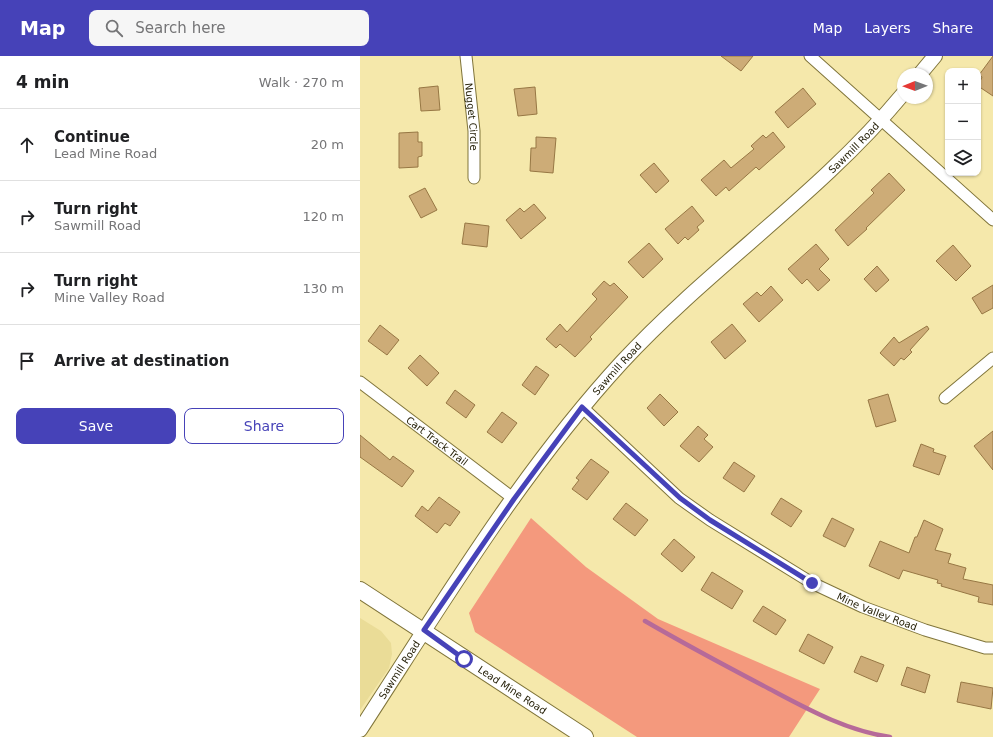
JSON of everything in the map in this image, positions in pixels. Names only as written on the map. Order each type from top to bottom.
[{"type":"main road","name":"Lead Mine Road","points":[[360,590],[424,630],[464,659],[585,737]]},
{"type":"street","name":"Nugget Circle","points":[[466,56],[474,131],[474,178]]},
{"type":"street","points":[[810,56],[993,220]]},
{"type":"street","points":[[925,68],[935,56]]},
{"type":"street","name":"Sawmill Road","points":[[360,730],[424,630],[514,499],[582,407],[623,361],[663,322],[719,269],[824,178],[897,101]]},
{"type":"street","points":[[945,398],[993,358]]},
{"type":"street","name":"Cart Track Trail","points":[[360,382],[514,499]]},
{"type":"street","name":"Mine Valley Road","points":[[582,407],[680,498],[710,520],[812,583],[863,607],[925,630],[985,648],[993,648]]},
{"type":"shaded area","points":[[531,518],[586,567],[658,619],[820,689],[789,737],[637,737],[475,632],[469,613]]},
{"type":"shaded area","points":[[360,618],[381,631],[391,643],[392,654],[389,668],[360,710]]},
{"type":"building","points":[[721,56],[753,56],[741,71]]},
{"type":"building","points":[[993,56],[993,96],[981,88],[981,72]]},
{"type":"building","points":[[438,86],[440,110],[421,111],[419,88]]},
{"type":"building","points":[[535,87],[537,114],[518,116],[514,89]]},
{"type":"building","points":[[803,88],[816,104],[788,128],[775,112]]},
{"type":"building","points":[[418,132],[418,142],[422,142],[422,156],[418,157],[418,167],[399,168],[399,133]]},
{"type":"building","points":[[773,132],[785,147],[759,170],[756,167],[729,191],[726,187],[716,196],[701,180],[724,160],[731,168],[754,149],[751,146],[763,135],[766,138]]},
{"type":"building","points":[[536,137],[556,138],[553,173],[530,171],[531,148],[536,148]]},
{"type":"building","points":[[654,163],[669,181],[656,193],[640,175]]},
{"type":"building","points":[[889,173],[905,190],[848,246],[835,230],[874,193],[871,190]]},
{"type":"building","points":[[425,188],[437,210],[421,218],[409,196]]},
{"type":"building","points":[[534,204],[546,218],[521,239],[506,220],[520,208],[524,212]]},
{"type":"building","points":[[692,206],[704,221],[697,227],[699,230],[688,240],[685,237],[678,244],[665,229]]},
{"type":"building","points":[[465,223],[489,226],[487,247],[462,244]]},
{"type":"building","points":[[649,243],[663,259],[643,278],[628,262]]},
{"type":"building","points":[[816,244],[829,259],[819,269],[830,280],[818,291],[807,279],[802,284],[788,269]]},
{"type":"building","points":[[953,245],[971,266],[956,281],[936,261]]},
{"type":"building","points":[[877,266],[889,280],[876,292],[864,279]]},
{"type":"building","points":[[604,281],[610,286],[614,283],[628,297],[590,337],[592,339],[575,357],[560,344],[556,348],[546,339],[560,324],[567,332],[597,299],[592,294]]},
{"type":"building","points":[[993,285],[993,308],[982,314],[972,298]]},
{"type":"building","points":[[771,286],[783,300],[759,322],[743,304],[757,292],[761,296]]},
{"type":"building","points":[[732,324],[746,341],[725,359],[711,342]]},
{"type":"building","points":[[380,325],[399,340],[387,355],[368,341]]},
{"type":"building","points":[[927,326],[929,329],[910,350],[912,352],[904,360],[901,358],[894,366],[880,353],[894,337],[899,343]]},
{"type":"building","points":[[420,355],[439,373],[427,386],[408,368]]},
{"type":"building","points":[[536,366],[549,375],[535,395],[522,385]]},
{"type":"building","points":[[455,390],[475,405],[466,418],[446,403]]},
{"type":"building","points":[[660,394],[678,412],[664,426],[647,408]]},
{"type":"building","points":[[888,394],[896,421],[876,427],[868,400]]},
{"type":"building","points":[[502,412],[517,423],[502,443],[487,432]]},
{"type":"building","points":[[698,426],[708,435],[704,439],[713,447],[699,462],[680,446]]},
{"type":"building","points":[[993,431],[993,470],[974,446]]},
{"type":"building","points":[[360,435],[390,460],[393,456],[414,471],[402,487],[360,457]]},
{"type":"building","points":[[921,444],[934,449],[933,452],[946,456],[939,475],[913,466]]},
{"type":"building","points":[[591,459],[609,472],[587,500],[572,489],[579,480],[576,478]]},
{"type":"building","points":[[734,462],[755,476],[744,492],[723,478]]},
{"type":"building","points":[[439,497],[460,512],[450,526],[445,523],[437,533],[415,516],[422,506],[428,511]]},
{"type":"building","points":[[781,498],[802,511],[791,527],[771,514]]},
{"type":"building","points":[[626,503],[648,520],[635,536],[613,519]]},
{"type":"building","points":[[832,518],[854,529],[845,547],[823,536]]},
{"type":"building","points":[[924,520],[943,529],[935,550],[951,554],[948,563],[966,568],[963,579],[993,585],[993,605],[978,602],[979,597],[941,586],[942,584],[937,583],[938,580],[903,570],[899,579],[869,566],[880,541],[909,553]]},
{"type":"building","points":[[674,539],[695,557],[682,572],[661,554]]},
{"type":"building","points":[[712,572],[743,591],[732,609],[701,590]]},
{"type":"building","points":[[763,606],[786,620],[776,635],[753,621]]},
{"type":"building","points":[[808,634],[833,647],[824,664],[799,651]]},
{"type":"building","points":[[861,656],[884,665],[877,682],[854,672]]},
{"type":"building","points":[[907,667],[930,675],[925,693],[901,685]]},
{"type":"building","points":[[961,682],[993,688],[991,709],[957,702]]},
{"type":"waterway","points":[[645,621],[717,661],[824,717],[856,729],[890,737]]},
{"type":"route","points":[[464,659],[424,630],[514,499],[582,407],[680,498],[710,520],[812,583]]}]
